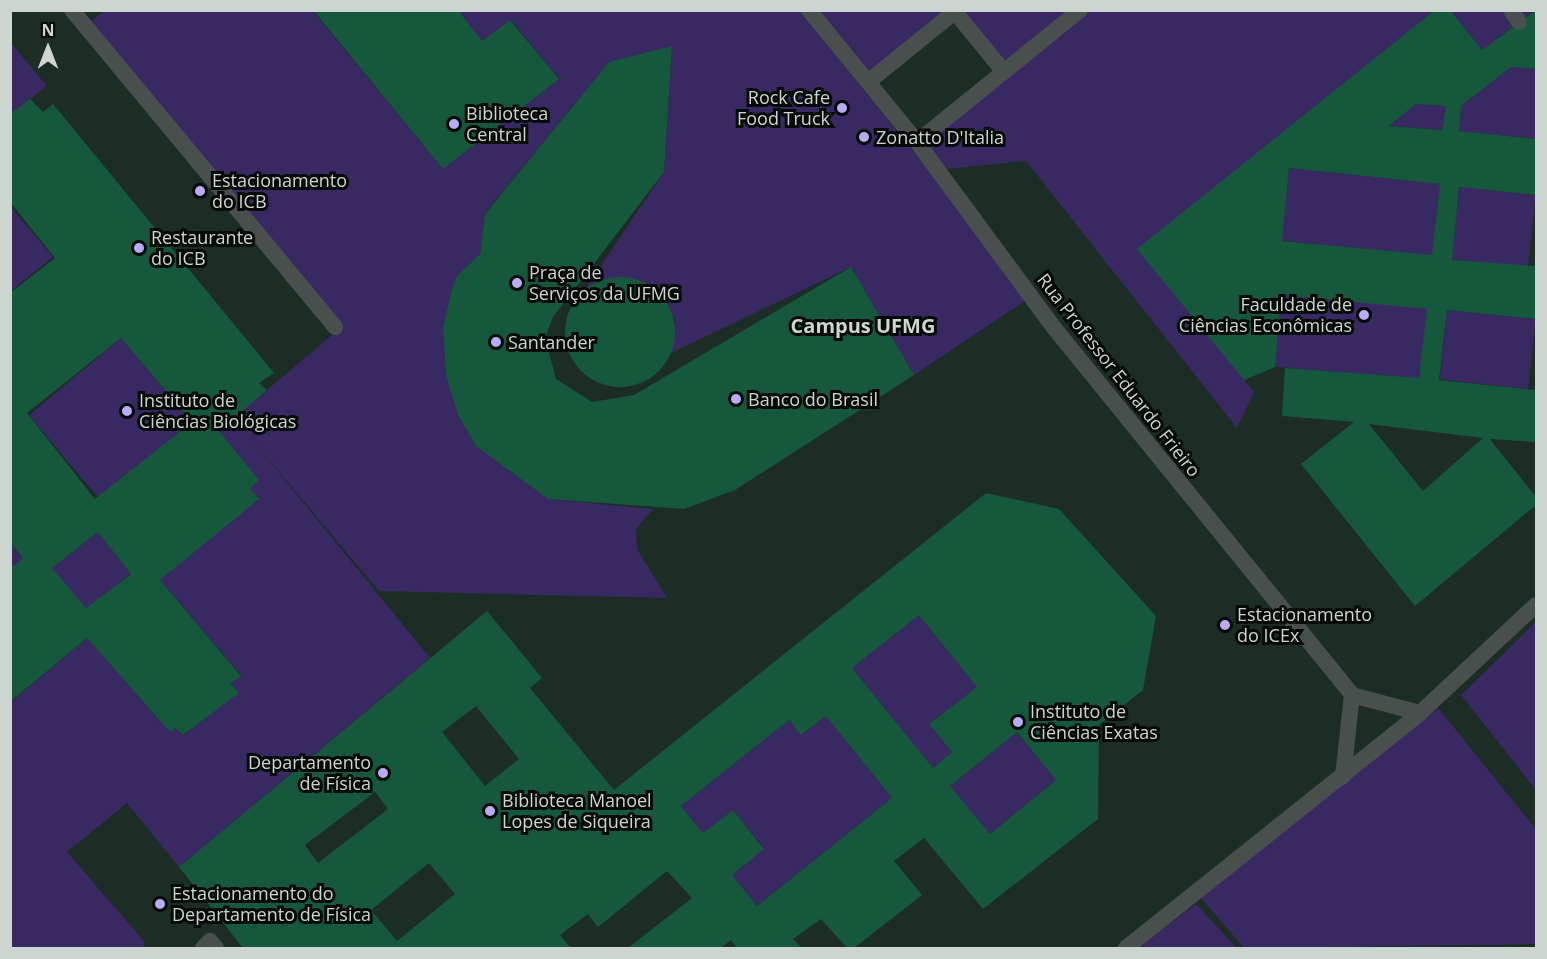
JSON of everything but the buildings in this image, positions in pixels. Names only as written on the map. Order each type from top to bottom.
[{"type":"street","points":[[72,10],[335,327]]},
{"type":"street","name":"Rua Professor Eduardo Frieiro","points":[[809,10],[917,142],[1055,329],[1352,695]]},
{"type":"street","points":[[917,142],[1080,10]]},
{"type":"street","points":[[868,82],[956,11],[1004,72]]},
{"type":"street","points":[[1126,948],[1420,713],[1536,605]]},
{"type":"street","points":[[1342,777],[1352,695],[1420,713]]},
{"type":"street","points":[[203,948],[210,941],[216,948]]},
{"type":"shaded area","points":[[10,11],[1536,11],[1536,948],[10,948]]},
{"type":"shaded area","points":[[104,11],[313,11],[443,169],[559,79],[511,20],[482,41],[461,14],[465,11],[800,11],[1031,297],[914,375],[851,267],[671,353],[675,321],[668,304],[649,284],[609,278],[586,288],[664,172],[672,47],[609,62],[485,213],[480,254],[457,276],[458,415],[476,446],[548,499],[653,509],[636,529],[637,549],[667,598],[379,591],[249,436],[430,658],[179,867],[127,803],[67,852],[144,941],[144,948],[11,948],[11,702],[87,638],[170,732],[175,728],[184,735],[238,693],[230,684],[241,675],[160,580],[259,480],[219,431],[340,328],[86,25]]},
{"type":"shaded area","points":[[811,11],[1435,11],[1138,249],[1254,392],[1237,428],[1026,161],[937,170],[917,142],[1004,72],[956,12],[868,82]]},
{"type":"shaded area","points":[[1450,11],[1534,11],[1482,50]]},
{"type":"shaded area","points":[[10,42],[47,86],[11,114],[10,114]]},
{"type":"shaded area","points":[[1511,67],[1536,69],[1536,139],[1459,131],[1461,106]]},
{"type":"shaded area","points":[[1416,104],[1446,106],[1442,130],[1389,126]]},
{"type":"shaded area","points":[[1289,168],[1440,184],[1433,256],[1281,241]]},
{"type":"shaded area","points":[[1459,187],[1536,195],[1528,268],[1451,260]]},
{"type":"shaded area","points":[[10,206],[53,257],[11,291],[10,291]]},
{"type":"shaded area","points":[[1281,295],[1427,308],[1421,380],[1275,367]]},
{"type":"shaded area","points":[[1447,310],[1536,319],[1528,389],[1440,380]]},
{"type":"shaded area","points":[[121,338],[192,422],[100,499],[29,415]]},
{"type":"shaded area","points":[[98,532],[131,574],[85,609],[52,568]]},
{"type":"shaded area","points":[[10,542],[23,558],[11,569]]},
{"type":"shaded area","points":[[919,615],[977,687],[929,724],[952,752],[933,768],[852,668]]},
{"type":"shaded area","points":[[1536,622],[1536,790],[1461,695]]},
{"type":"shaded area","points":[[1438,708],[1536,829],[1536,944],[1244,948],[1196,892]]},
{"type":"shaded area","points":[[826,716],[892,798],[757,906],[732,875],[764,848],[733,810],[703,833],[681,806],[789,720],[801,735]]},
{"type":"shaded area","points":[[1017,732],[1056,780],[989,834],[950,786]]},
{"type":"shaded area","points":[[1196,904],[1237,948],[1146,948],[1143,944]]},
{"type":"place","name":"Rock Cafe Food Truck","points":[[842,108]]},
{"type":"place","name":"Biblioteca Central","points":[[454,124]]},
{"type":"place","name":"Zonatto D'Italia","points":[[864,137]]},
{"type":"place","name":"Estacionamento do ICB","points":[[200,191]]},
{"type":"place","name":"Restaurante do ICB","points":[[139,248]]},
{"type":"place","name":"Praça de Serviços da UFMG","points":[[517,283]]},
{"type":"place","name":"Faculdade de Ciências Econômicas","points":[[1364,315]]},
{"type":"place","name":"Santander","points":[[496,342]]},
{"type":"place","name":"Banco do Brasil","points":[[736,399]]},
{"type":"place","name":"Instituto de Ciências Biológicas","points":[[127,411]]},
{"type":"place","name":"Estacionamento do ICEx","points":[[1225,625]]},
{"type":"place","name":"Instituto de Ciências Exatas","points":[[1018,722]]},
{"type":"place","name":"Departamento de Física","points":[[383,773]]},
{"type":"place","name":"Biblioteca Manoel Lopes de Siqueira","points":[[490,811]]},
{"type":"place","name":"Estacionamento do Departamento de Física","points":[[160,904]]},
{"type":"district","name":"Campus UFMG","points":[[863,325]]}]
